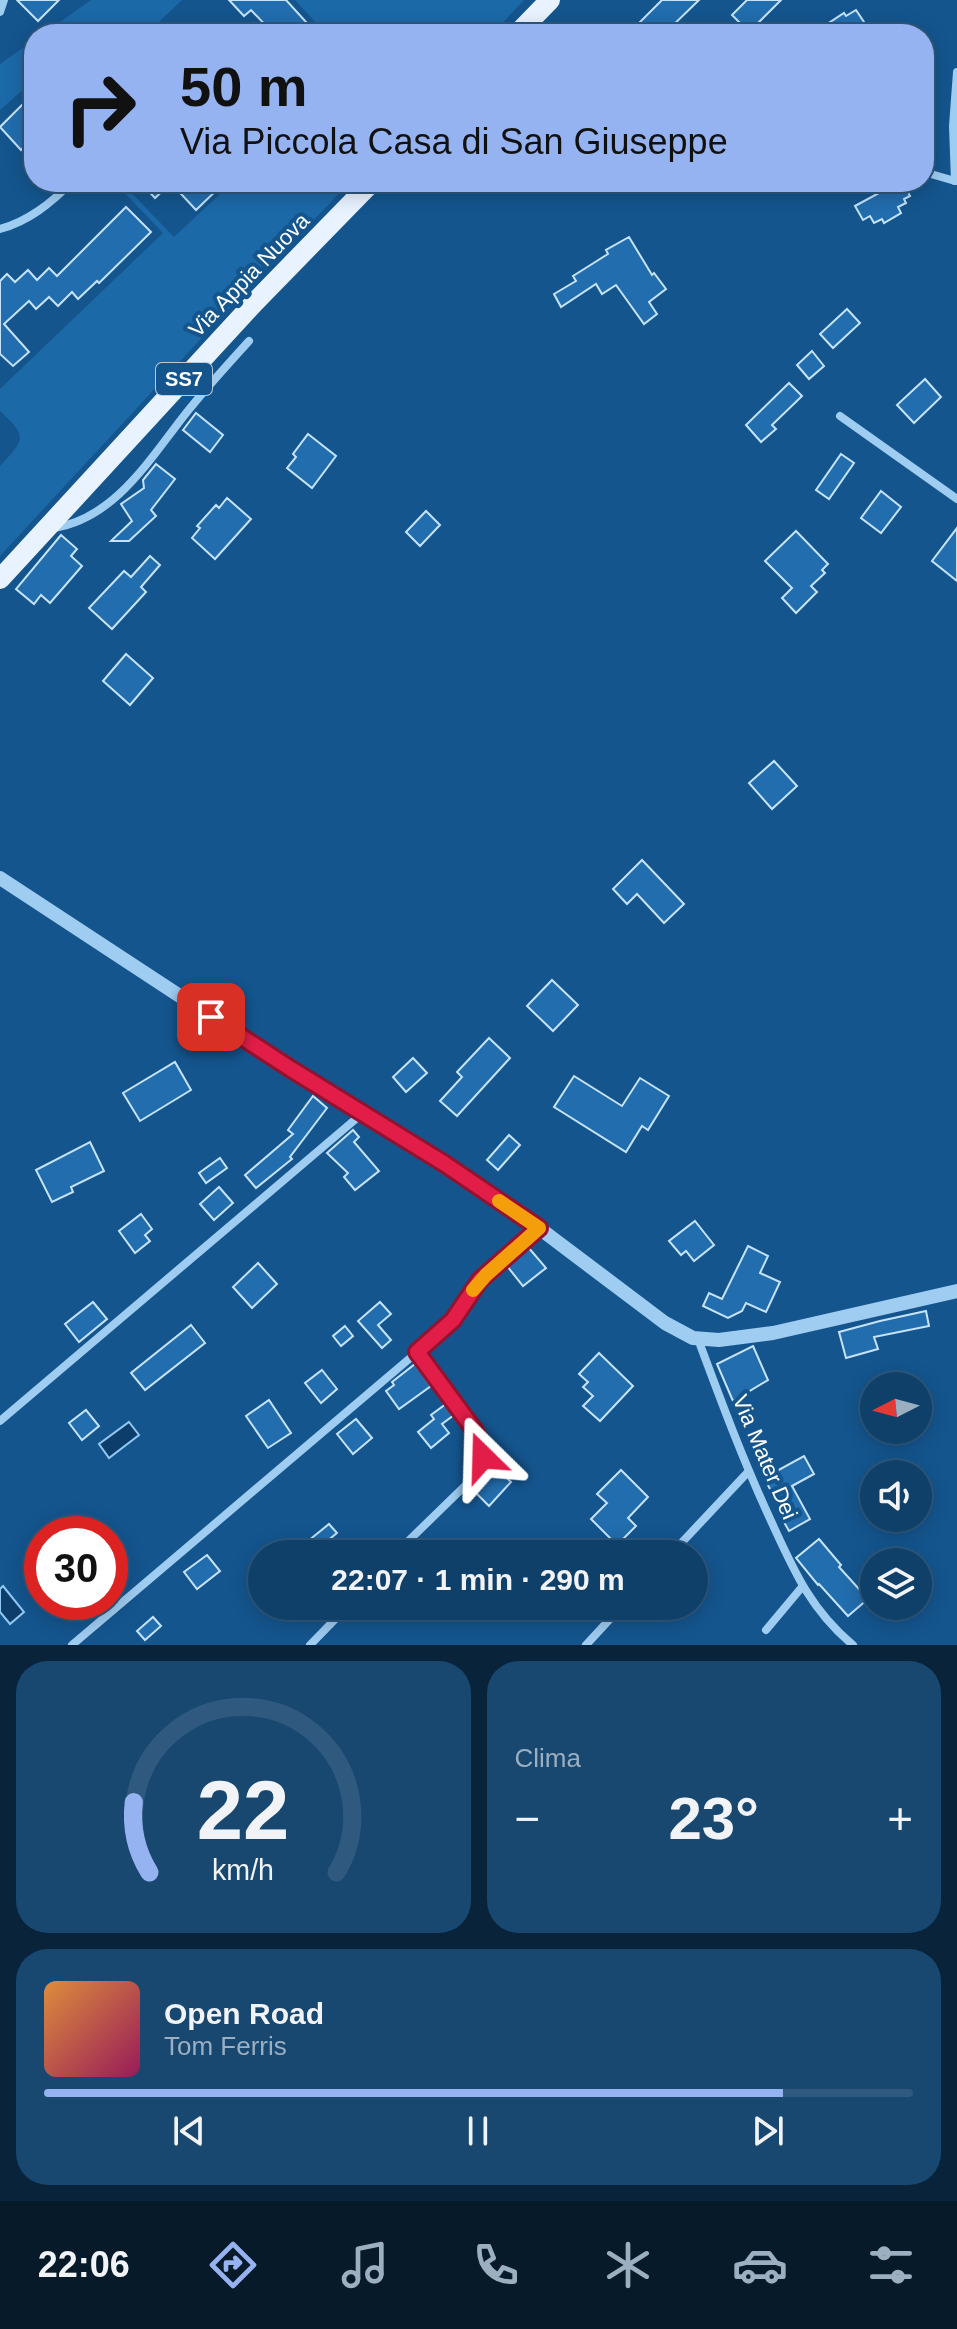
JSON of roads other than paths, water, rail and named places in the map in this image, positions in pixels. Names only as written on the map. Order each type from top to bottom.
[{"type":"main road","points":[[527,24],[550,0]]},
{"type":"main road","name":"Via Appia Nuova","points":[[0,579],[254,303],[362,192]]},
{"type":"street","points":[[0,12],[4,0]]},
{"type":"street","points":[[934,175],[956,182],[953,126],[957,72]]},
{"type":"street","points":[[0,229],[38,212],[61,192]]},
{"type":"street","points":[[45,530],[80,522],[130,484],[187,411],[249,341]]},
{"type":"street","points":[[840,416],[957,499]]},
{"type":"street","points":[[0,878],[291,1069],[445,1164],[539,1228],[680,1332],[698,1339],[719,1340],[773,1333],[957,1291]]},
{"type":"street","points":[[0,1421],[364,1112]]},
{"type":"street","points":[[72,1645],[453,1320],[480,1280],[539,1228]]},
{"type":"street","name":"Via Mater Dei","points":[[698,1339],[748,1472],[802,1587],[828,1622],[853,1645]]},
{"type":"street","points":[[409,1540],[473,1478],[483,1454],[475,1431],[417,1352]]},
{"type":"street","points":[[684,1540],[748,1472]]},
{"type":"street","points":[[766,1630],[802,1587]]},
{"type":"street","points":[[310,1645],[334,1620]]},
{"type":"street","points":[[586,1645],[609,1620]]}]
